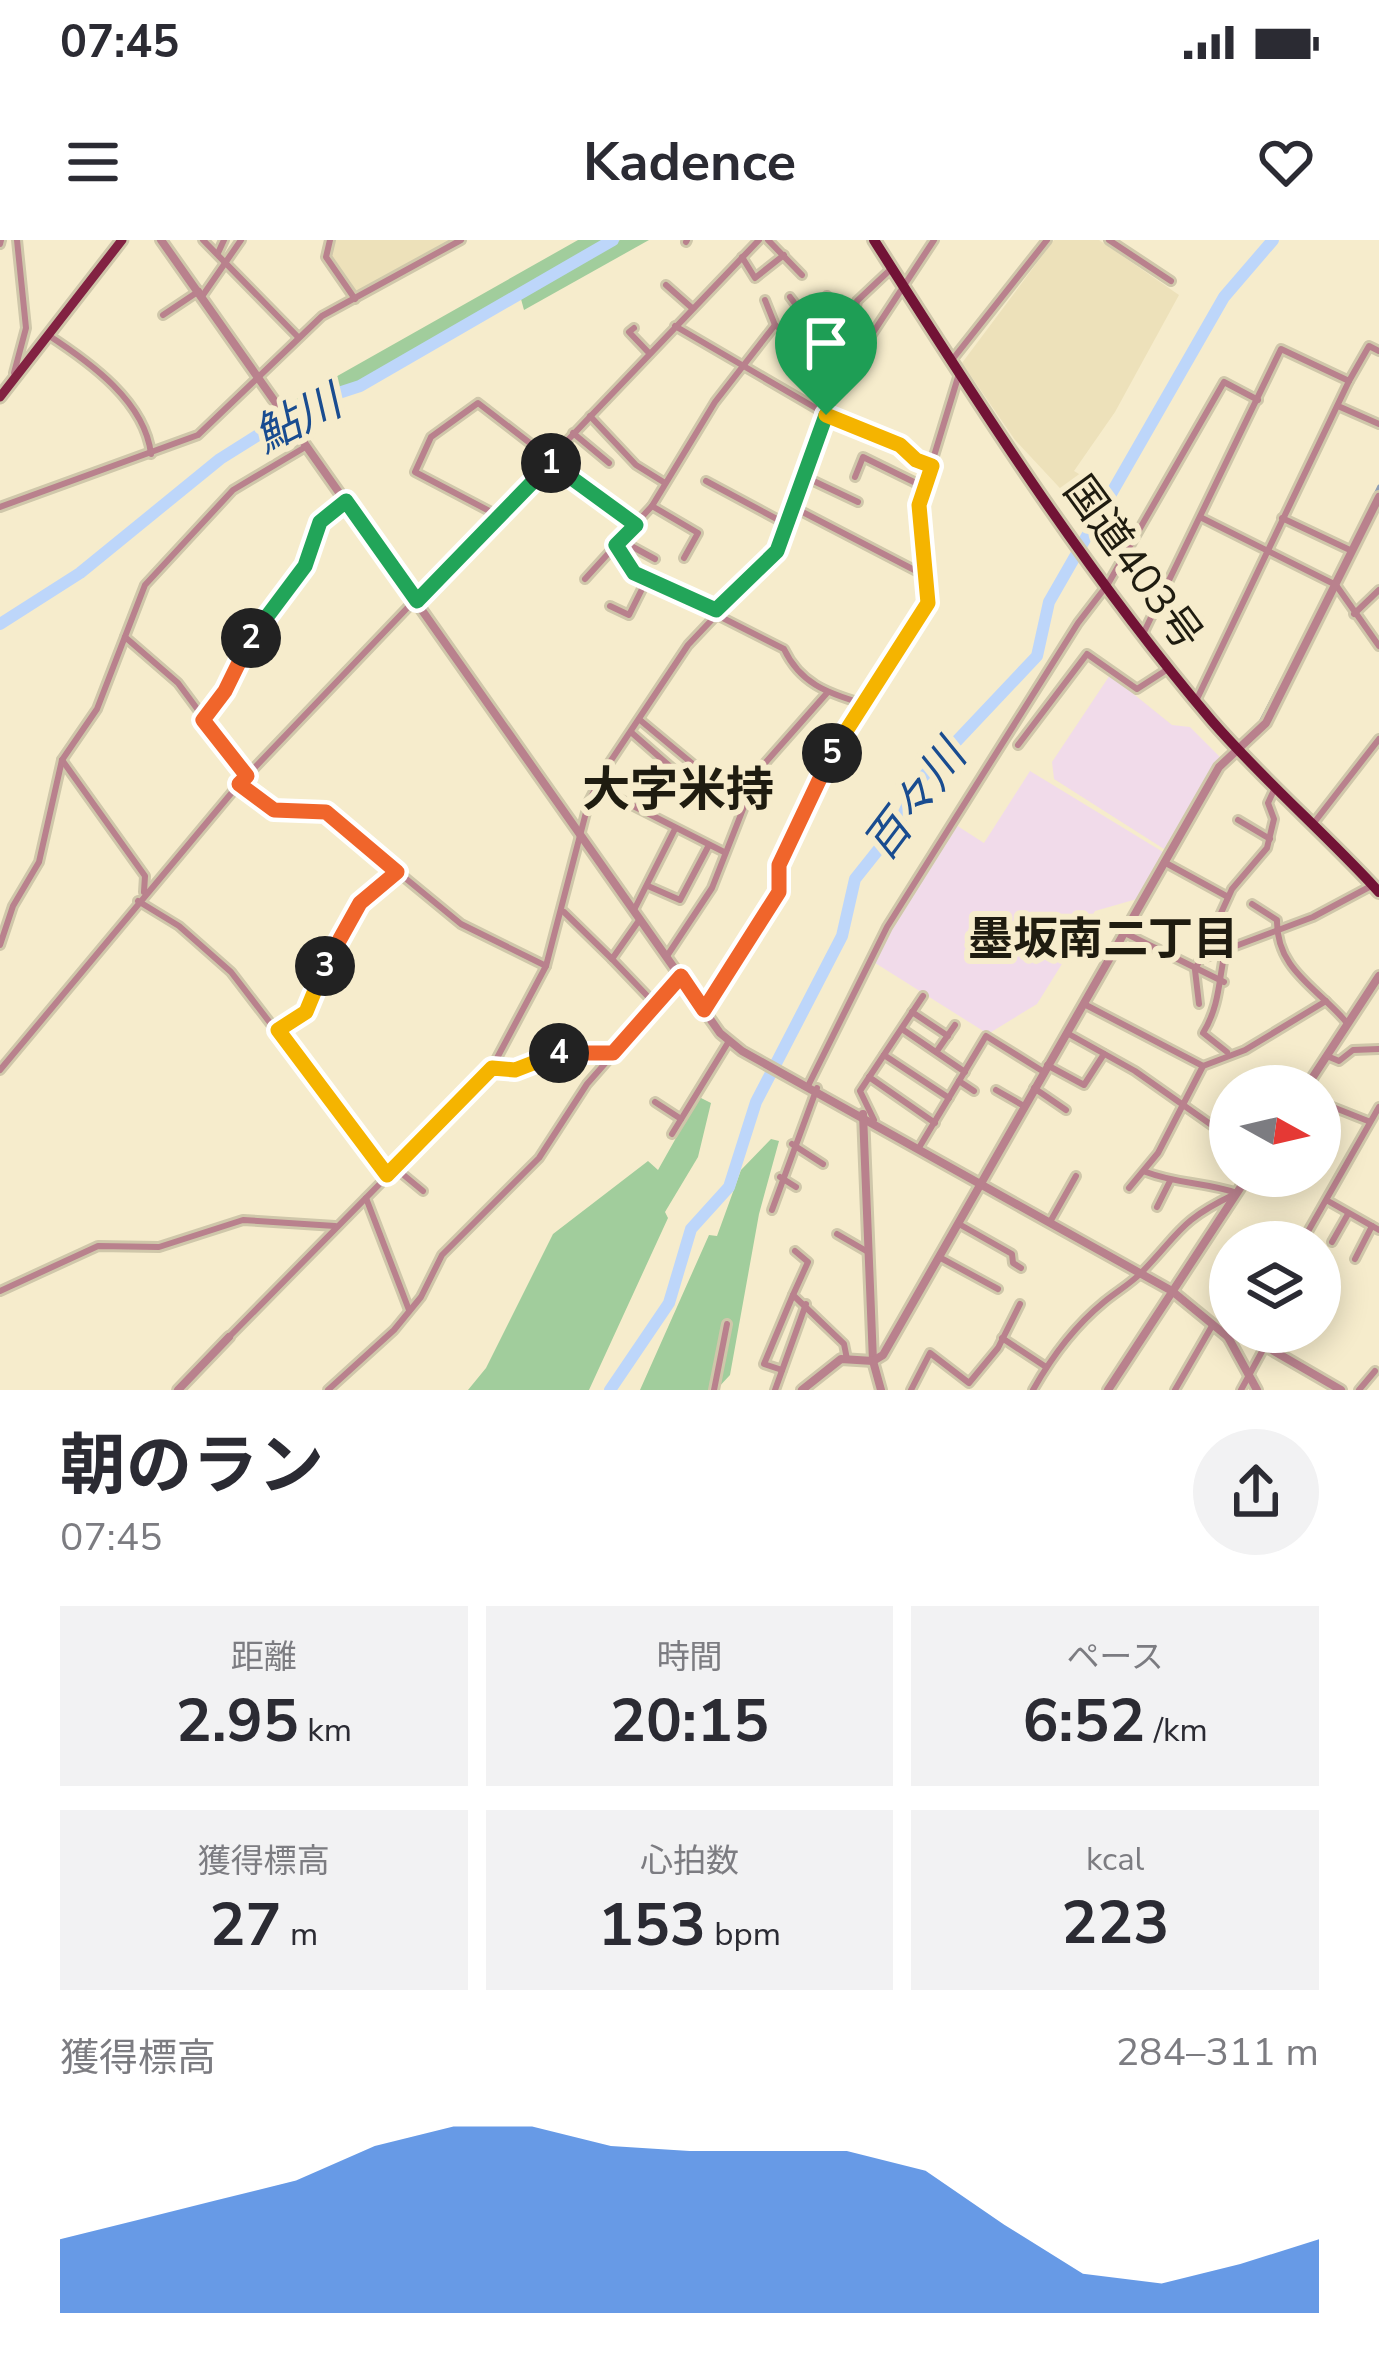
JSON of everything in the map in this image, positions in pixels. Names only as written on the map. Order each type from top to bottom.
[{"type":"highway","name":"国道403号","points":[[874,240],[960,372],[1169,669],[1240,750],[1376,888]]},
{"type":"main road","points":[[0,398],[122,240]]},
{"type":"street","points":[[11,382],[26,328],[16,240]]},
{"type":"street","points":[[161,240],[728,1041],[1141,1273],[1209,1318]]},
{"type":"street","points":[[203,240],[298,337]]},
{"type":"street","points":[[218,253],[224,240]]},
{"type":"street","points":[[163,315],[201,293],[228,265],[241,240]]},
{"type":"street","points":[[330,240],[326,257],[356,299]]},
{"type":"street","points":[[0,507],[198,435],[322,316],[461,240]]},
{"type":"street","points":[[0,1070],[239,784],[758,240]]},
{"type":"street","points":[[768,240],[802,275]]},
{"type":"street","points":[[178,1390],[492,1068],[546,966],[596,787],[716,610],[777,551],[844,375],[934,240]]},
{"type":"street","points":[[952,360],[1047,240]]},
{"type":"street","points":[[1109,240],[1171,281]]},
{"type":"street","points":[[742,257],[754,278],[784,255]]},
{"type":"street","points":[[826,415],[832,373],[849,347],[851,311],[892,268]]},
{"type":"street","points":[[666,284],[692,308]]},
{"type":"street","points":[[827,296],[851,311]]},
{"type":"street","points":[[790,297],[808,320]]},
{"type":"street","points":[[765,301],[775,325],[784,332],[808,320],[851,311]]},
{"type":"street","points":[[585,579],[652,506],[743,362],[775,325]]},
{"type":"street","points":[[675,326],[826,415],[900,445],[916,460],[932,466]]},
{"type":"street","points":[[630,332],[649,353]]},
{"type":"street","points":[[48,335],[136,409],[148,428],[151,454]]},
{"type":"street","points":[[1196,701],[1349,381],[1369,346],[1379,350]]},
{"type":"street","points":[[1143,634],[1281,349],[1349,381]]},
{"type":"street","points":[[704,1010],[779,892],[779,865],[862,703],[928,603],[919,524],[925,487],[960,372]]},
{"type":"street","points":[[772,1210],[811,1084],[887,927],[1107,582],[1224,382],[1258,400]]},
{"type":"street","points":[[497,514],[415,472],[431,437],[478,403],[636,525]]},
{"type":"street","points":[[1337,406],[1379,424]]},
{"type":"street","points":[[590,416],[636,465],[665,483]]},
{"type":"street","points":[[574,433],[609,464]]},
{"type":"street","points":[[0,945],[13,906],[39,862],[62,760],[97,709],[151,575],[173,560],[233,490],[307,444]]},
{"type":"street","points":[[854,476],[863,457],[925,487]]},
{"type":"street","points":[[803,476],[857,502]]},
{"type":"street","points":[[706,481],[786,524]]},
{"type":"street","points":[[802,1390],[829,1366],[883,1355],[1219,767],[1266,723],[1379,497]]},
{"type":"street","points":[[203,720],[225,691],[255,629],[305,566],[320,522],[346,501]]},
{"type":"street","points":[[652,506],[698,533],[684,558]]},
{"type":"street","points":[[793,507],[873,544],[924,575]]},
{"type":"street","points":[[1202,518],[1336,585],[1379,646]]},
{"type":"street","points":[[1282,518],[1352,551]]},
{"type":"street","points":[[619,543],[655,560]]},
{"type":"street","points":[[619,543],[634,573],[716,610],[784,649],[794,671],[827,693],[862,703]]},
{"type":"street","points":[[610,606],[629,615],[646,579]]},
{"type":"street","points":[[1354,614],[1379,590]]},
{"type":"street","points":[[125,637],[178,683],[247,776]]},
{"type":"street","points":[[1018,745],[1087,654],[1137,689],[1169,669]]},
{"type":"street","points":[[667,956],[712,888],[758,771],[827,693]]},
{"type":"street","points":[[640,720],[718,784]]},
{"type":"street","points":[[631,733],[698,790]]},
{"type":"street","points":[[1313,824],[1379,739]]},
{"type":"street","points":[[62,760],[145,876],[141,898]]},
{"type":"street","points":[[239,784],[274,810],[326,812],[475,932],[546,966]]},
{"type":"street","points":[[596,787],[724,852]]},
{"type":"street","points":[[1199,1004],[1195,970],[1228,897],[1270,839],[1274,819],[1268,803],[1276,787]]},
{"type":"street","points":[[1238,820],[1270,839]]},
{"type":"street","points":[[635,908],[674,829]]},
{"type":"street","points":[[648,886],[680,899],[709,845]]},
{"type":"street","points":[[1164,862],[1228,897]]},
{"type":"street","points":[[278,1030],[306,1012],[360,903],[397,872]]},
{"type":"street","points":[[1200,959],[1221,955],[1376,888]]},
{"type":"street","points":[[141,898],[213,955],[278,1030],[387,1175]]},
{"type":"street","points":[[1252,904],[1276,920],[1287,964],[1347,1023]]},
{"type":"street","points":[[564,912],[656,1004]]},
{"type":"street","points":[[612,959],[641,917]]},
{"type":"street","points":[[1229,1053],[1203,1033],[1224,982],[1221,955],[1231,931]]},
{"type":"street","points":[[1123,932],[1224,982]]},
{"type":"street","points":[[328,1390],[375,1351],[410,1310],[442,1255],[539,1158],[613,1053],[681,976]]},
{"type":"street","points":[[1320,1065],[1379,976]]},
{"type":"street","points":[[874,1120],[860,1091],[923,997]]},
{"type":"street","points":[[1129,1188],[1146,1172],[1203,1066],[1245,1050],[1326,1000]]},
{"type":"street","points":[[1083,1003],[1203,1066]]},
{"type":"street","points":[[913,1012],[948,1036]]},
{"type":"street","points":[[936,1052],[956,1025]]},
{"type":"street","points":[[902,1029],[964,1072]]},
{"type":"street","points":[[1066,1033],[1209,1125]]},
{"type":"street","points":[[920,1146],[986,1036],[1084,1085],[1104,1054]]},
{"type":"street","points":[[672,1134],[728,1041]]},
{"type":"street","points":[[1326,1056],[1339,1061],[1353,1050],[1379,1049]]},
{"type":"street","points":[[492,1068],[515,1070],[555,1053],[613,1053]]},
{"type":"street","points":[[884,1055],[949,1098]]},
{"type":"street","points":[[869,1077],[934,1123]]},
{"type":"street","points":[[959,1081],[974,1091]]},
{"type":"street","points":[[1034,1088],[1066,1110]]},
{"type":"street","points":[[996,1090],[1024,1106]]},
{"type":"street","points":[[659,1103],[681,1119]]},
{"type":"street","points":[[1315,1221],[1379,1107]]},
{"type":"street","points":[[1341,1110],[1368,1121]]},
{"type":"street","points":[[863,1114],[873,1360],[880,1390]]},
{"type":"street","points":[[792,1144],[823,1164]]},
{"type":"street","points":[[394,1167],[423,1191]]},
{"type":"street","points":[[1146,1172],[1170,1181],[1209,1183]]},
{"type":"street","points":[[1050,1222],[1076,1176]]},
{"type":"street","points":[[780,1177],[796,1186]]},
{"type":"street","points":[[1157,1207],[1170,1181]]},
{"type":"street","points":[[1033,1390],[1046,1367],[1099,1306],[1141,1273],[1170,1235],[1198,1212],[1229,1197]]},
{"type":"street","points":[[1108,1390],[1234,1197]]},
{"type":"street","points":[[366,1198],[410,1310]]},
{"type":"street","points":[[1328,1201],[1375,1228],[1355,1259]]},
{"type":"street","points":[[1341,1226],[1348,1213]]},
{"type":"street","points":[[0,1291],[98,1246],[159,1246],[243,1220],[338,1226]]},
{"type":"street","points":[[958,1224],[1012,1254],[1013,1263],[1022,1268]]},
{"type":"street","points":[[837,1234],[868,1252]]},
{"type":"street","points":[[782,1370],[764,1364],[808,1262],[795,1251]]},
{"type":"street","points":[[939,1257],[998,1289]]},
{"type":"street","points":[[793,1295],[844,1344],[848,1359]]},
{"type":"street","points":[[775,1390],[806,1304]]},
{"type":"street","points":[[911,1390],[931,1353],[970,1383],[1020,1304]]},
{"type":"street","points":[[714,1390],[727,1324]]},
{"type":"street","points":[[1175,1390],[1209,1331]]},
{"type":"street","points":[[1002,1338],[1046,1367]]},
{"type":"street","points":[[1245,1353],[1257,1390]]},
{"type":"street","points":[[1241,1390],[1261,1353]]},
{"type":"street","points":[[1277,1353],[1341,1390]]},
{"type":"street","points":[[1359,1390],[1375,1371]]},
{"type":"shaded area","points":[[335,240],[452,240],[356,293],[331,257]]},
{"type":"shaded area","points":[[1054,240],[1099,240],[1179,295],[1115,412],[1074,471],[1084,477],[1071,500],[1015,440],[962,363]]},
{"type":"shaded area","points":[[1110,675],[1172,725],[1190,727],[1220,757],[1164,849],[1054,779],[1052,762]]},
{"type":"shaded area","points":[[1030,771],[1163,852],[1137,899],[1095,911],[1037,1004],[988,1034],[872,961],[956,825],[984,843]]},
{"type":"green space","points":[[578,240],[607,240],[356,384],[317,395],[291,415],[286,405]]},
{"type":"green space","points":[[620,240],[649,240],[524,310],[521,299]]},
{"type":"green space","points":[[699,1097],[711,1103],[698,1157],[665,1212],[668,1218],[589,1390],[468,1390],[486,1368],[553,1234],[648,1161],[658,1170]]},
{"type":"green space","points":[[771,1139],[779,1141],[759,1214],[730,1375],[716,1390],[640,1390],[709,1235],[717,1236],[741,1170]]},
{"type":"waterway","name":"鮎川","points":[[0,624],[80,573],[220,459],[311,402],[360,386],[613,240]]},
{"type":"waterway","name":"百々川","points":[[610,1390],[669,1303],[691,1229],[729,1187],[756,1102],[842,936],[855,879],[898,825],[919,781],[1037,656],[1049,602],[1224,297],[1273,240]]},
{"type":"waterway","points":[[1345,557],[1379,486]]},
{"type":"waterway","points":[[1259,724],[1314,619]]},
{"type":"district","name":"大字米持","points":[[678,789]]},
{"type":"district","name":"墨坂南二丁目","points":[[1103,938]]},
{"type":"route","points":[[826,415],[900,445],[916,460],[932,466],[919,505],[928,603],[833,750],[779,865],[779,892],[704,1010],[681,976],[613,1053],[555,1053],[515,1070],[492,1068],[387,1175],[368,1156],[278,1030],[306,1012],[360,903],[397,872],[326,812],[280,812],[239,784],[247,776],[203,720],[225,691],[255,629],[305,566],[320,522],[346,501],[417,601],[548,460],[636,525],[616,545],[634,573],[716,610],[777,551],[826,415]]}]
